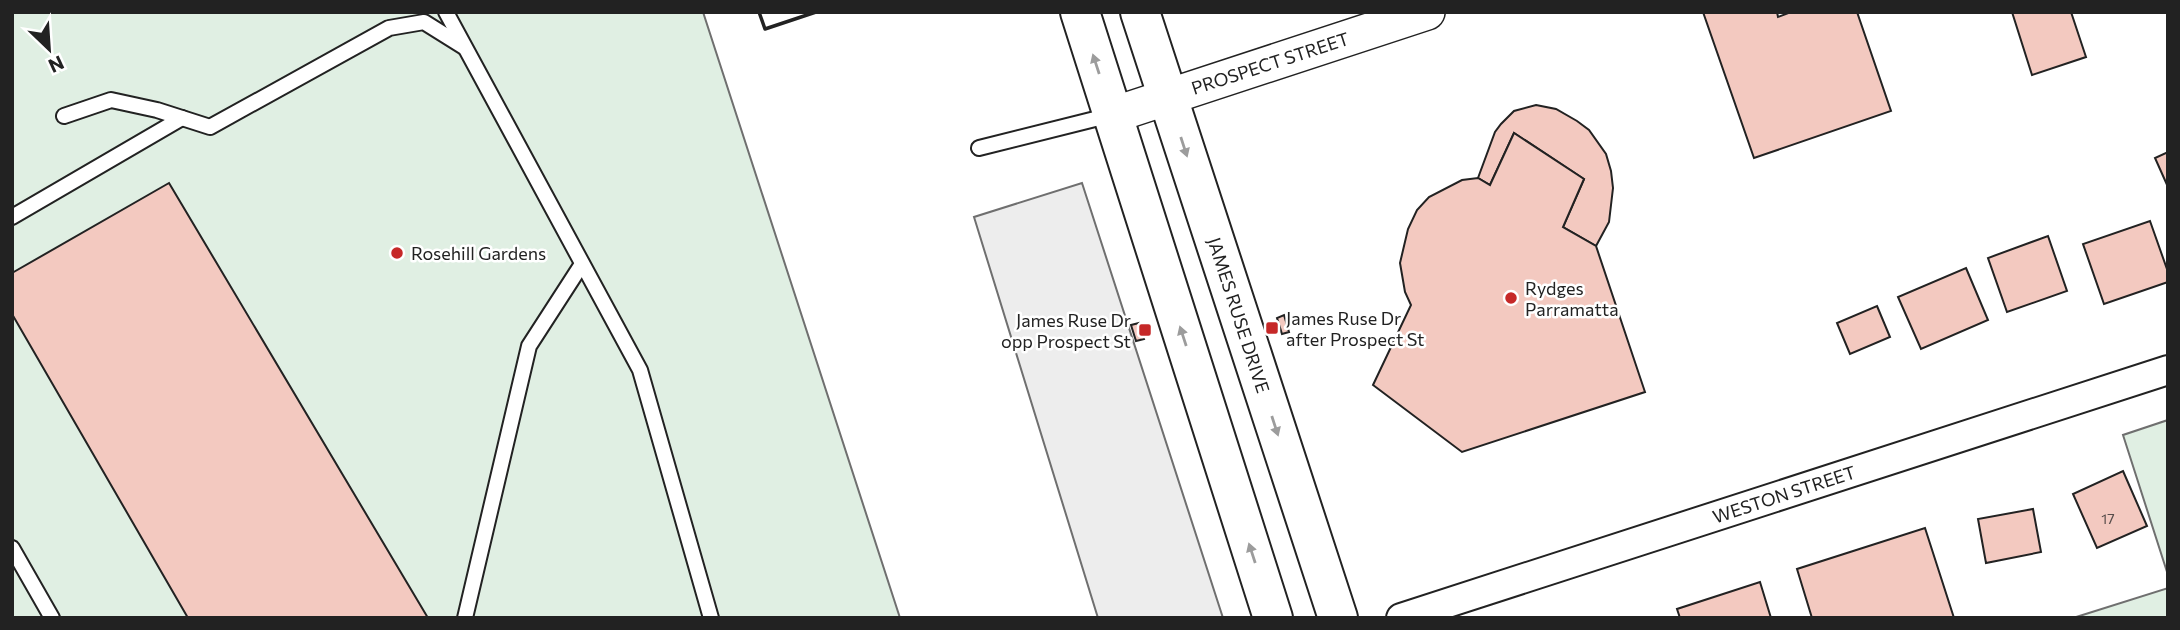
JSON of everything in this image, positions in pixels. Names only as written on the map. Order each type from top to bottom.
[{"type":"main road","points":[[1080,12],[1273,618]]},
{"type":"main road","name":"JAMES RUSE DRIVE","points":[[1140,12],[1338,618]]},
{"type":"street","name":"PROSPECT STREET","points":[[1113,115],[1406,16]]},
{"type":"street","name":"WESTON STREET","points":[[1401,618],[2168,370]]},
{"type":"lane","points":[[446,12],[640,370],[711,618]]},
{"type":"lane","points":[[64,116],[111,100],[210,127],[389,28],[424,22],[465,48]]},
{"type":"lane","points":[[979,148],[1113,115]]},
{"type":"lane","points":[[12,217],[182,118]]},
{"type":"lane","points":[[465,618],[529,346],[582,264]]},
{"type":"lane","points":[[12,548],[52,618]]},
{"type":"green space","name":"Rosehill Gardens","points":[[12,12],[703,12],[900,618],[12,618]]},
{"type":"green space","points":[[2168,420],[2168,575],[2123,435]]},
{"type":"green space","points":[[2168,588],[2168,618],[2073,618]]},
{"type":"shaded area","points":[[1082,183],[1223,618],[1098,618],[974,217]]},
{"type":"building","points":[[1703,12],[1777,12],[1778,17],[1791,12],[1857,12],[1891,111],[1754,158]]},
{"type":"building","points":[[2012,12],[2071,12],[2086,57],[2032,75]]},
{"type":"building","points":[[1536,105],[1556,109],[1577,121],[1589,130],[1606,154],[1613,188],[1609,222],[1596,246],[1563,227],[1584,179],[1514,133],[1490,185],[1478,178],[1495,132],[1501,124],[1514,111]]},
{"type":"building","name":"Rydges Parramatta","points":[[1514,133],[1584,179],[1563,227],[1596,246],[1645,392],[1462,452],[1373,385],[1411,305],[1405,292],[1400,263],[1408,229],[1417,210],[1429,197],[1462,180],[1478,178],[1490,185]]},
{"type":"building","points":[[2168,152],[2168,187],[2155,158]]},
{"type":"building","points":[[169,183],[428,618],[188,618],[12,314],[12,273]]},
{"type":"building","points":[[2150,221],[2168,272],[2168,282],[2104,304],[2083,244]]},
{"type":"building","points":[[2048,236],[2067,291],[2007,312],[1988,258]]},
{"type":"building","points":[[1966,268],[1988,320],[1921,349],[1898,297]]},
{"type":"building","points":[[1877,306],[1890,337],[1850,354],[1837,323]]},
{"type":"building","points":[[1284,315],[1289,332],[1282,334],[1277,318]]},
{"type":"building","points":[[1139,323],[1144,339],[1136,341],[1131,325]]},
{"type":"building","points":[[2123,471],[2147,526],[2097,548],[2073,494]]},
{"type":"building","points":[[2033,509],[2041,552],[1986,563],[1978,519]]},
{"type":"building","points":[[1925,528],[1954,618],[1812,618],[1797,569]]},
{"type":"building","points":[[1760,582],[1771,618],[1680,618],[1677,609]]},
{"type":"wall","points":[[759,12],[765,29],[816,12]]},
{"type":"place","name":"Rosehill Gardens","points":[[397,253]]},
{"type":"place","name":"Rydges Parramatta","points":[[1511,298]]},
{"type":"place","name":"James Ruse Dr after Prospect St","points":[[1272,328]]},
{"type":"place","name":"James Ruse Dr opp Prospect St","points":[[1145,330]]}]
